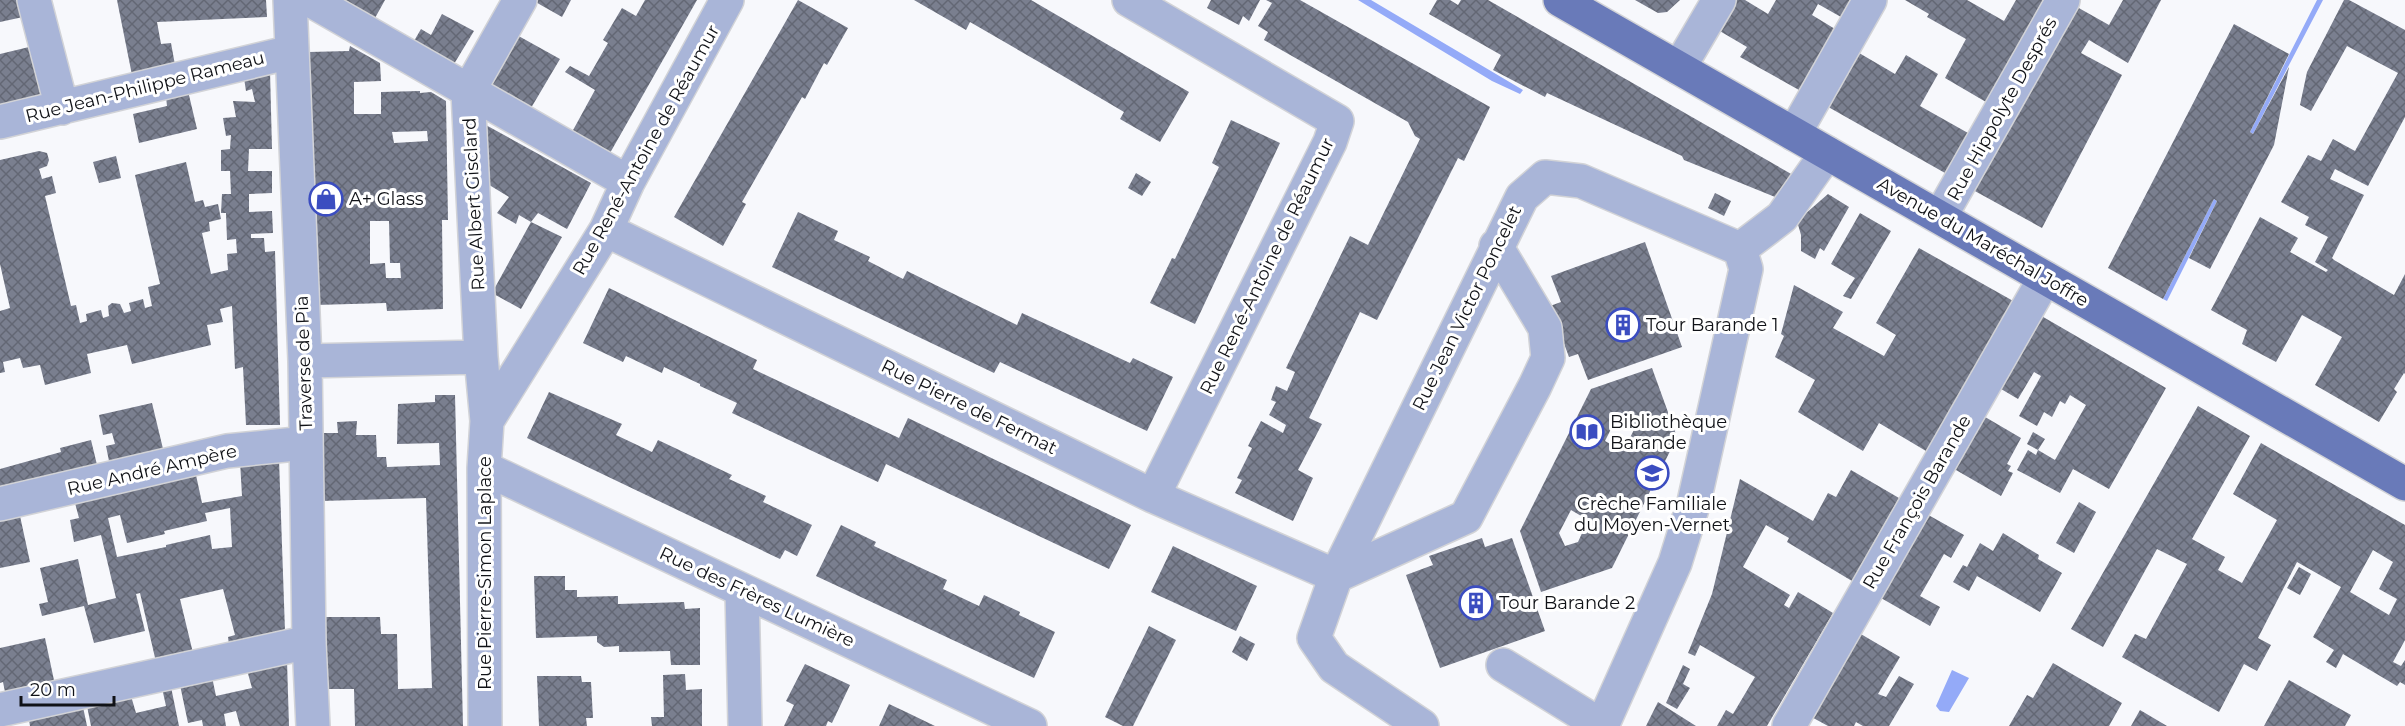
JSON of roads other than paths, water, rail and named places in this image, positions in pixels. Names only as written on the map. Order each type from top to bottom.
[{"type":"main road","name":"Avenue du Maréchal Joffre","points":[[1560,0],[2405,484]]},
{"type":"street","points":[[34,0],[62,108]]},
{"type":"street","name":"Traverse de Pia","points":[[290,0],[305,361],[309,642],[313,726]]},
{"type":"street","points":[[310,0],[627,182]]},
{"type":"street","name":"Rue Albert Gisclard","points":[[487,421],[481,357],[468,92],[520,0]]},
{"type":"street","name":"Rue René-Antoine de Réaumur","points":[[487,421],[606,230],[627,182],[727,0]]},
{"type":"street","name":"Rue René-Antoine de Réaumur","points":[[1129,0],[1337,122],[1330,142],[1153,496]]},
{"type":"street","points":[[1679,68],[1719,0]]},
{"type":"street","points":[[1794,134],[1870,0]]},
{"type":"street","name":"Rue Hippolyte Després","points":[[1940,218],[2063,0]]},
{"type":"street","name":"Rue Jean-Philippe Rameau","points":[[0,122],[291,52]]},
{"type":"street","points":[[1503,665],[1602,726],[1675,563],[1691,512],[1743,259],[1782,217],[1827,153]]},
{"type":"street","name":"Rue Jean Victor Poncelet","points":[[1422,726],[1334,667],[1314,638],[1336,576],[1522,197],[1545,177],[1581,181],[1743,259]]},
{"type":"street","name":"Rue Pierre de Fermat","points":[[606,230],[1153,496],[1336,576]]},
{"type":"street","points":[[1336,576],[1466,517],[1535,386],[1548,358],[1545,328],[1496,246]]},
{"type":"street","name":"Rue François Barande","points":[[1789,726],[2045,278]]},
{"type":"street","points":[[305,361],[481,357]]},
{"type":"street","name":"Rue Pierre-Simon Laplace","points":[[485,726],[484,468],[487,421]]},
{"type":"street","name":"Rue André Ampère","points":[[0,504],[227,451],[306,443]]},
{"type":"street","name":"Rue des Frères Lumière","points":[[484,468],[1030,726]]},
{"type":"street","points":[[742,590],[745,726]]},
{"type":"street","points":[[0,710],[309,642]]},
{"type":"water","points":[[1358,0],[1371,0],[1523,90],[1520,94],[1492,81]]},
{"type":"water","points":[[2317,0],[2323,0],[2253,134],[2250,132]]},
{"type":"water","points":[[2214,199],[2217,201],[2167,301],[2163,299]]},
{"type":"water","points":[[1952,670],[1969,678],[1949,712],[1940,711],[1936,706]]},
{"type":"place","name":"A+ Glass","points":[[326,199]]},
{"type":"place","name":"Tour Barande 1","points":[[1623,325]]},
{"type":"place","name":"Bibliothèque Barande","points":[[1587,432]]},
{"type":"place","name":"Crèche Familiale du Moyen-Vernet","points":[[1652,473]]},
{"type":"place","name":"Tour Barande 2","points":[[1476,603]]}]
